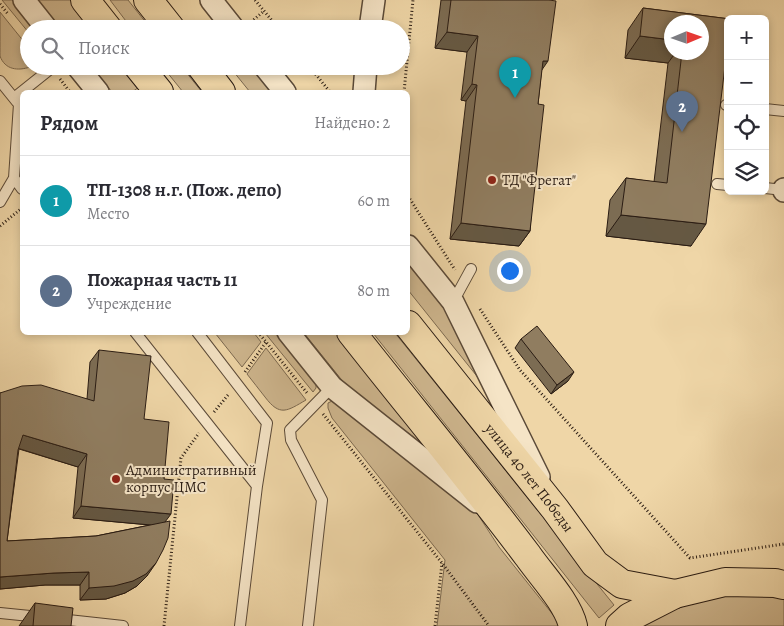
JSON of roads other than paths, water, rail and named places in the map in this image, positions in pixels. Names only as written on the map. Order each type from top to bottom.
[{"type":"main road","points":[[85,0],[101,20]]},
{"type":"main road","points":[[148,0],[163,20]]},
{"type":"main road","points":[[145,75],[157,90]]},
{"type":"main road","points":[[208,75],[220,90]]},
{"type":"main road","name":"улица 40 лет Победы","points":[[410,328],[555,509],[595,564],[622,584],[674,594]]},
{"type":"main road","points":[[353,335],[501,521],[563,604],[572,620],[573,626]]},
{"type":"main road","points":[[620,626],[630,617],[674,594],[725,582],[784,585]]},
{"type":"street","points":[[24,0],[40,20]]},
{"type":"street","points":[[211,0],[227,20]]},
{"type":"street","points":[[371,20],[374,0]]},
{"type":"street","points":[[84,75],[96,90]]},
{"type":"street","points":[[271,75],[283,90]]},
{"type":"street","points":[[364,90],[365,75]]},
{"type":"street","points":[[410,248],[453,302],[555,509]]},
{"type":"street","points":[[290,335],[332,387],[501,521]]},
{"type":"lane","points":[[31,90],[45,75]]},
{"type":"lane","points":[[0,81],[18,103],[14,178],[0,202]]},
{"type":"lane","points":[[769,109],[784,110]]},
{"type":"lane","points":[[14,178],[20,186]]},
{"type":"lane","points":[[769,188],[784,190]]},
{"type":"lane","points":[[453,302],[471,269]]},
{"type":"lane","points":[[137,335],[257,486]]},
{"type":"lane","points":[[199,335],[267,423],[257,486],[240,626]]},
{"type":"lane","points":[[308,626],[322,500],[291,440],[290,430],[332,387]]},
{"type":"lane","points":[[0,613],[122,626]]},
{"type":"place","name":"ТП-1308 н.г. (Пож. депо)","points":[[515,98]]},
{"type":"place","name":"Пожарная часть 11","points":[[682,132]]},
{"type":"place","name":"ТД \"Фрегат\"","points":[[492,180]]},
{"type":"place","name":"Административный корпус ЦМС","points":[[116,479]]}]
